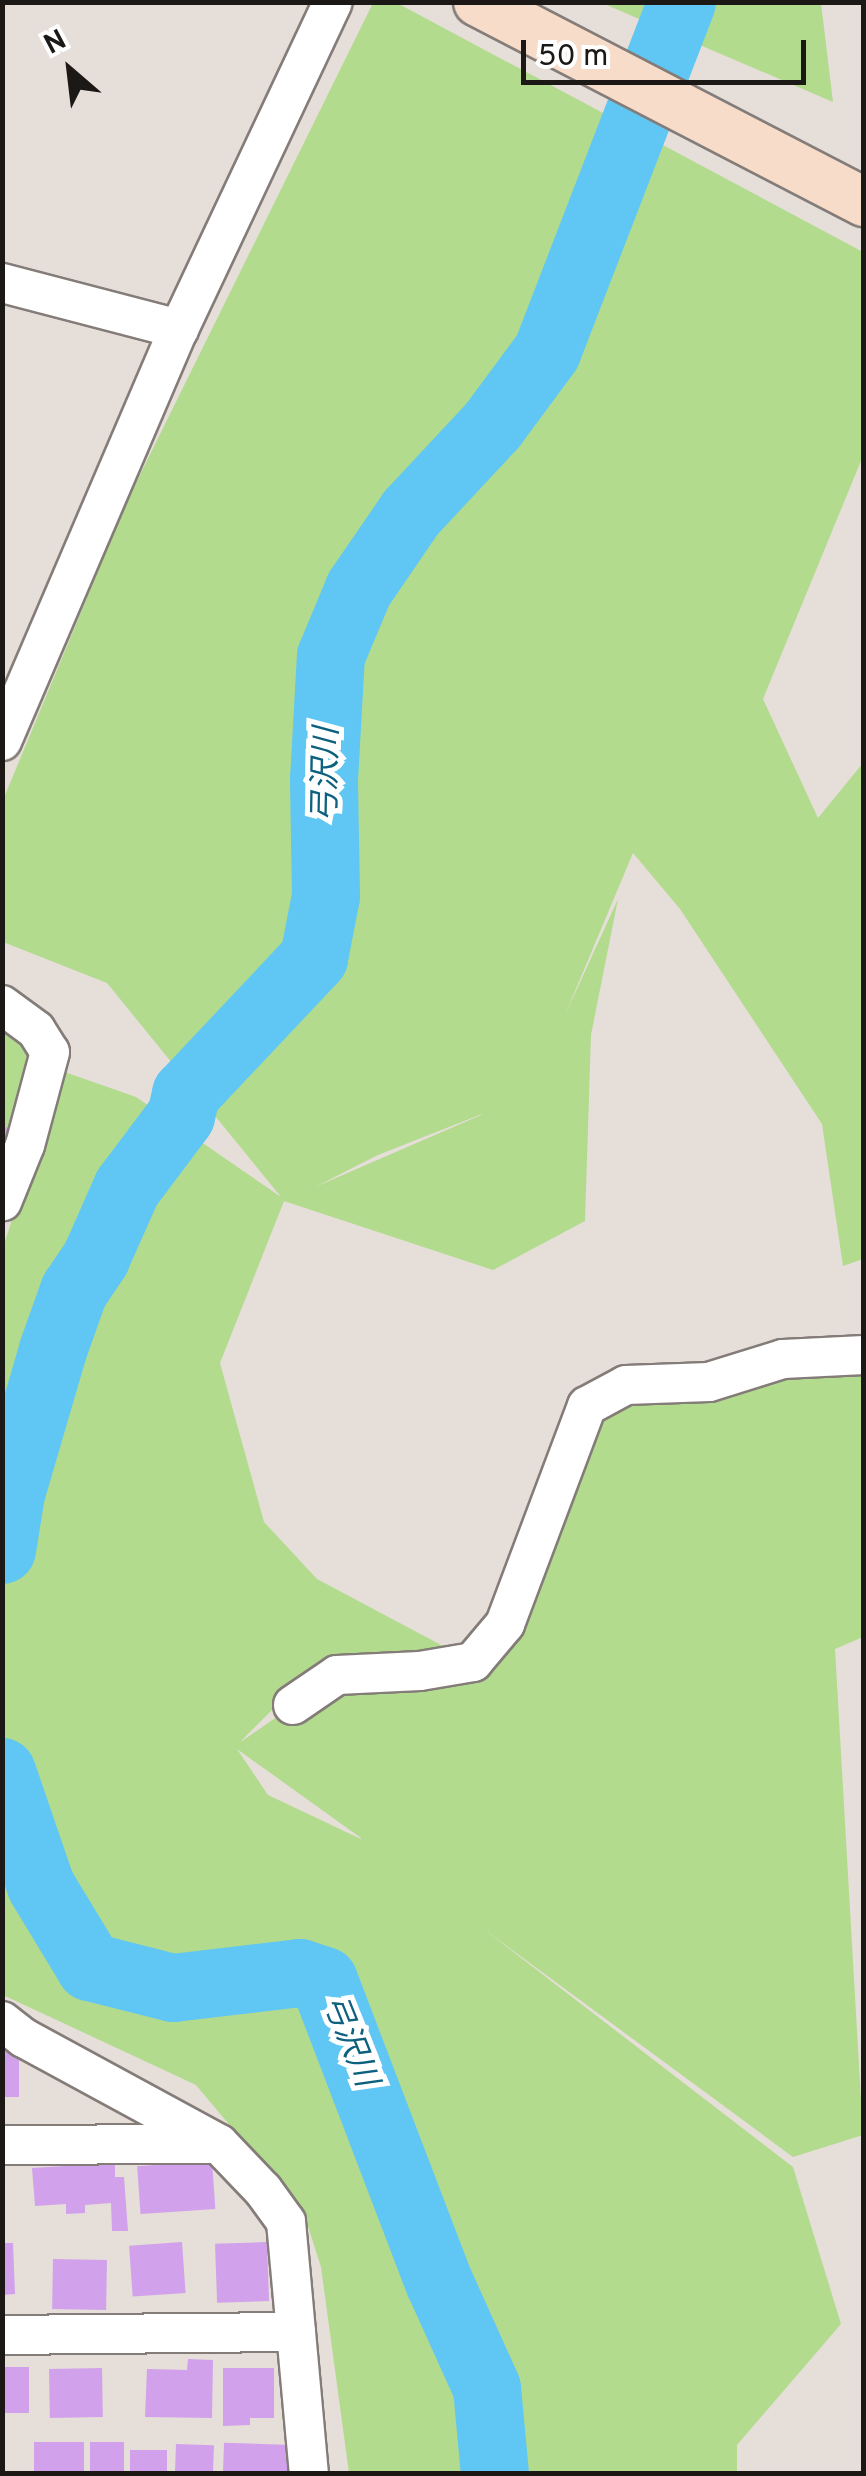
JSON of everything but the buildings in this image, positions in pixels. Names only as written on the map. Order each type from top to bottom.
[{"type":"main road","points":[[478,2],[864,202]]},
{"type":"street","points":[[2,741],[179,329],[333,2]]},
{"type":"street","points":[[2,283],[179,329]]},
{"type":"street","points":[[2,1005],[36,1030],[50,1052],[25,1145],[2,1202]]},
{"type":"street","points":[[294,1704],[337,1675],[420,1671],[473,1662],[505,1624],[588,1406],[626,1385],[710,1382],[783,1359],[864,1355]]},
{"type":"street","points":[[2,2021],[24,2038],[220,2144],[263,2190],[286,2222],[309,2474]]},
{"type":"street","points":[[2,2145],[220,2144]]},
{"type":"street","points":[[2,2335],[296,2332]]},
{"type":"green space","points":[[373,3],[397,3],[863,252],[863,456],[763,699],[818,818],[863,763],[863,1259],[843,1266],[822,1124],[680,909],[633,853],[565,1015],[618,899],[591,1035],[585,1221],[493,1270],[284,1201],[220,1363],[264,1522],[317,1579],[473,1662],[587,1406],[863,1349],[863,1637],[835,1649],[863,2135],[793,2157],[481,1927],[793,2167],[841,2324],[737,2445],[737,2473],[349,2473],[321,2267],[304,2214],[196,2085],[3,1995],[3,1248],[59,1070],[136,1097],[281,1197],[107,983],[3,942],[3,800],[128,499]],"holes":[[[481,1115],[315,1187],[378,1155]],[[323,1685],[241,1741],[289,1693]],[[237,1749],[361,1839],[268,1795]]]},
{"type":"green space","points":[[602,3],[821,3],[833,102]]},
{"type":"green space","points":[[3,1019],[40,1056],[3,1192]]},
{"type":"waterway","name":"弓沢川","points":[[2,1550],[11,1494],[53,1350],[74,1291],[96,1258],[127,1188],[181,1116],[186,1094],[314,958],[326,896],[324,780],[331,656],[359,589],[411,513],[493,425],[547,352],[682,2]]},
{"type":"waterway","name":"弓沢川","points":[[2,1772],[41,1886],[90,1967],[173,1988],[300,1973],[324,1981],[440,2284],[487,2388],[495,2474]]}]
